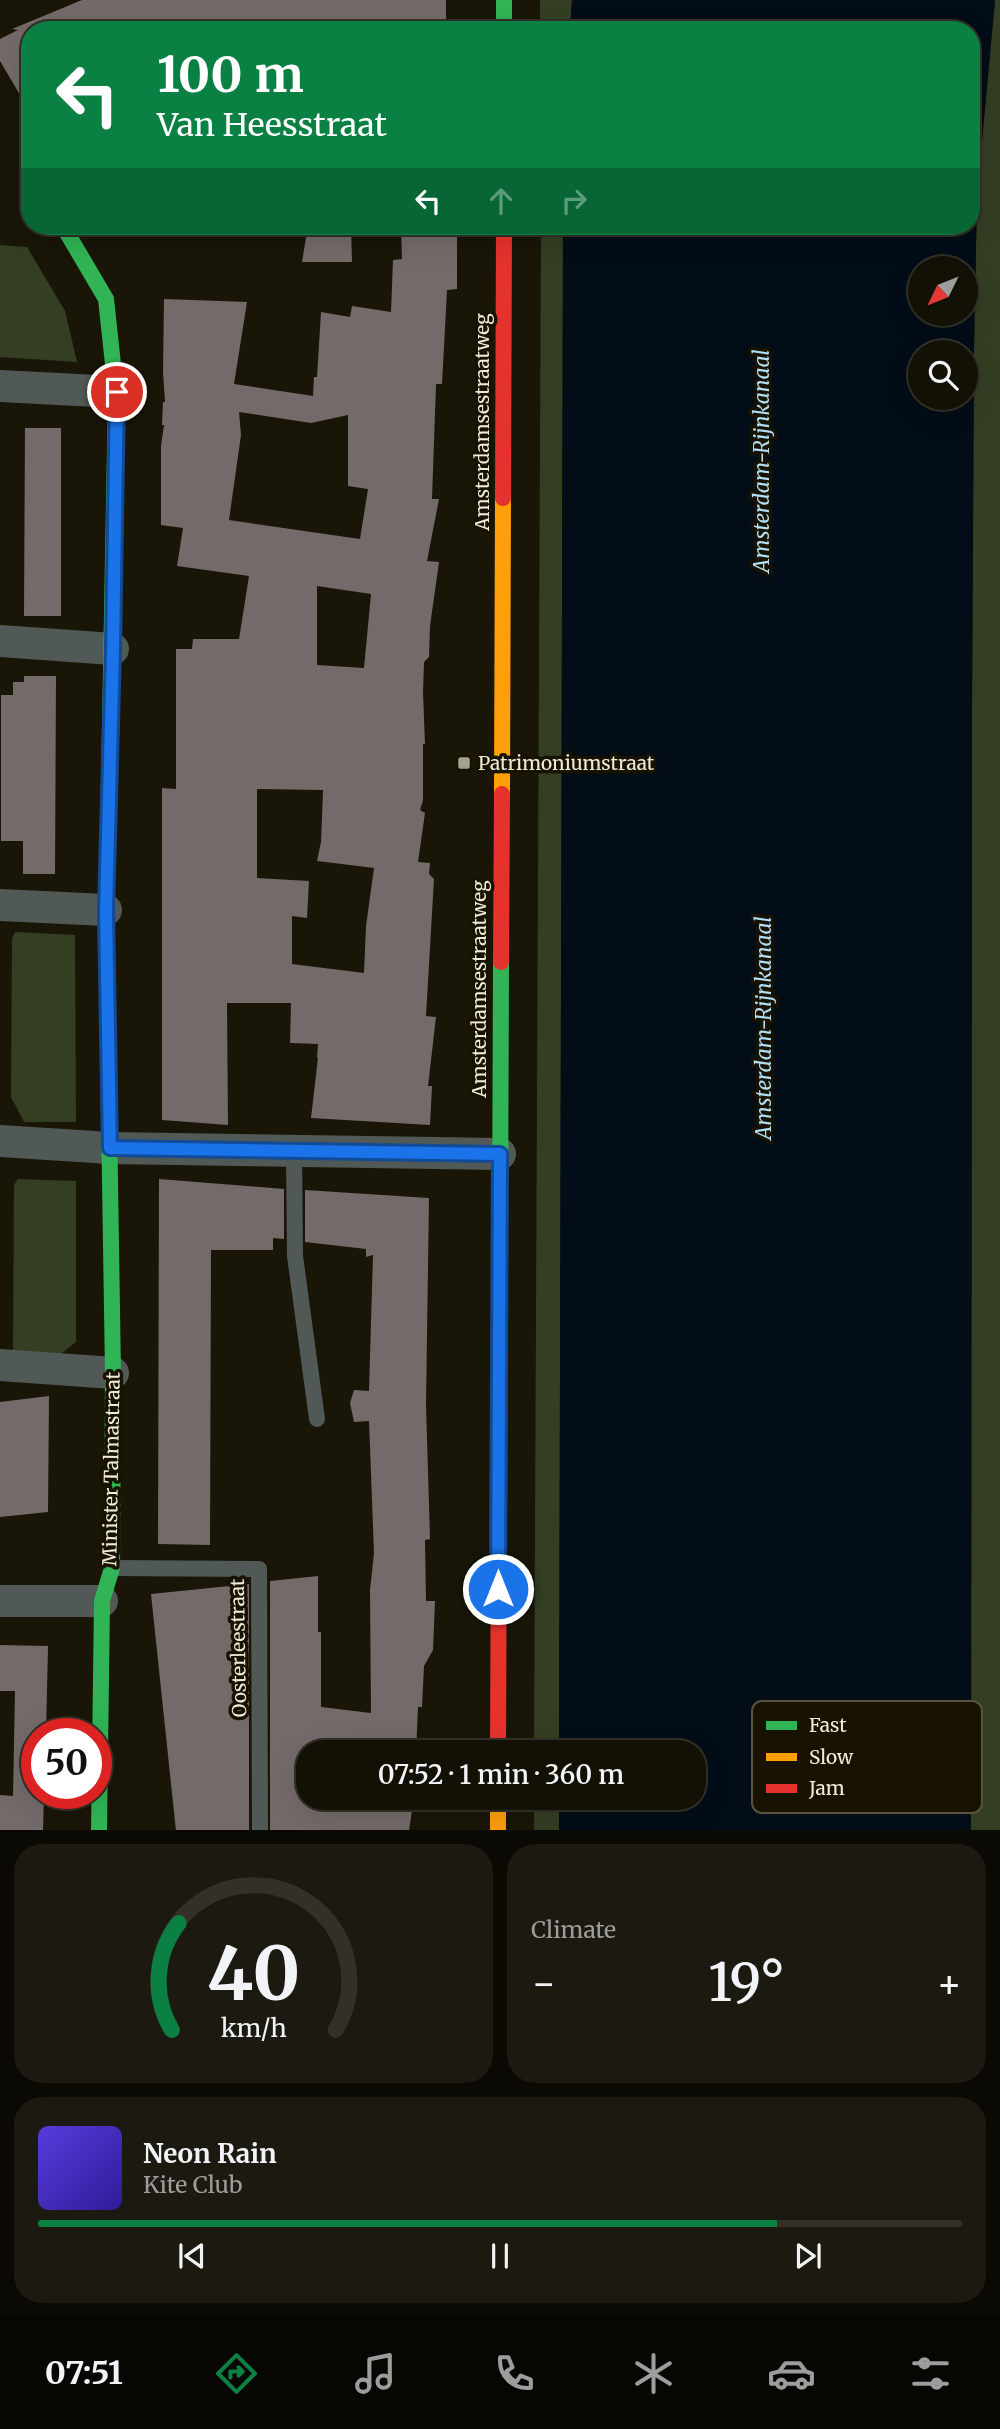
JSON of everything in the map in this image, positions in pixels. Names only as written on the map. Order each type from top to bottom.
[{"type":"street","points":[[504,0],[504,21]]},
{"type":"street","name":"Minister Talmastraat","points":[[68,235],[106,299],[117,392],[106,910],[113,1373],[112,1568],[102,1601],[99,1830]]},
{"type":"street","name":"Amsterdamsestraatweg","points":[[498,1740],[504,235]]},
{"type":"street","points":[[0,386],[117,392]]},
{"type":"street","points":[[0,641],[113,649]]},
{"type":"street","points":[[0,905],[106,910]]},
{"type":"street","points":[[0,1141],[110,1148],[500,1154]]},
{"type":"street","points":[[0,1365],[113,1373]]},
{"type":"street","points":[[0,1601],[102,1601]]},
{"type":"street","points":[[498,1810],[498,1830]]},
{"type":"lane","points":[[294,1151],[295,1256],[317,1419]]},
{"type":"lane","name":"Oosterleestraat","points":[[112,1568],[259,1569],[260,1830]]},
{"type":"green space","points":[[540,0],[572,0],[571,21],[540,21]]},
{"type":"green space","points":[[995,0],[1000,0],[1000,1830],[971,1830],[971,1813],[982,1813],[982,1701],[971,1701],[974,410],[978,410],[978,340],[974,340],[974,326],[978,326],[976,235],[980,235],[980,162]]},
{"type":"green space","points":[[541,235],[563,235],[559,1740],[534,1740]]},
{"type":"green space","points":[[0,245],[27,247],[65,311],[77,362],[0,357]]},
{"type":"green space","points":[[15,932],[75,935],[76,1122],[24,1122],[11,1097],[12,939]]},
{"type":"green space","points":[[18,1179],[76,1181],[76,1342],[57,1357],[13,1355],[14,1185]]},
{"type":"green space","points":[[534,1810],[559,1810],[559,1830],[534,1830]]},
{"type":"water","points":[[572,0],[995,0],[980,162],[980,21],[571,21]]},
{"type":"water","name":"Amsterdam-Rijnkanaal","points":[[563,235],[976,235],[976,256],[908,256],[908,326],[974,326],[974,340],[908,340],[908,410],[974,410],[971,1701],[752,1701],[752,1813],[971,1813],[971,1830],[559,1830],[559,1810],[706,1810],[706,1740],[559,1740]]},
{"type":"building","points":[[82,0],[446,0],[446,21],[31,21]]},
{"type":"building","points":[[21,25],[21,97],[0,61],[0,39],[18,30],[12,29]]},
{"type":"building","points":[[306,235],[351,235],[352,262],[302,262]]},
{"type":"building","points":[[401,235],[457,235],[457,289],[447,290],[442,384],[436,384],[432,499],[439,499],[427,561],[439,562],[430,626],[429,657],[424,662],[425,744],[423,800],[420,810],[425,813],[418,862],[430,863],[429,874],[434,879],[426,1016],[436,1017],[428,1086],[432,1086],[430,1125],[311,1118],[318,1044],[290,1043],[291,1003],[227,1003],[228,1125],[162,1120],[162,788],[176,789],[176,649],[192,649],[193,639],[239,639],[249,576],[177,566],[183,528],[161,525],[161,446],[165,402],[164,299],[247,302],[234,384],[313,396],[314,377],[317,377],[321,312],[350,317],[352,306],[391,312],[393,260],[402,259]],"holes":[[[239,412],[311,423],[348,415],[348,486],[368,489],[360,539],[229,520],[241,435]],[[317,586],[371,594],[364,668],[317,665]],[[257,789],[323,790],[321,842],[317,861],[374,868],[366,926],[364,973],[292,964],[292,916],[307,918],[309,881],[257,878]]]},
{"type":"building","points":[[25,428],[61,428],[61,616],[24,616]]},
{"type":"building","points":[[24,676],[56,676],[55,874],[23,874],[23,841],[1,841],[1,695],[13,695],[13,682],[24,682]]},
{"type":"building","points":[[159,1179],[284,1189],[284,1239],[273,1238],[273,1250],[211,1250],[210,1545],[158,1544]]},
{"type":"building","points":[[305,1190],[429,1198],[426,1405],[430,1539],[425,1540],[426,1601],[435,1601],[433,1650],[424,1666],[422,1707],[418,1707],[417,1740],[296,1740],[296,1810],[412,1810],[409,1830],[270,1830],[270,1581],[318,1576],[321,1707],[371,1713],[370,1590],[374,1553],[369,1421],[354,1422],[350,1403],[354,1390],[369,1391],[373,1255],[366,1257],[366,1249],[305,1242]]},
{"type":"building","points":[[49,1396],[48,1512],[0,1517],[0,1402]]},
{"type":"building","points":[[249,1584],[249,1830],[176,1830],[151,1594]]},
{"type":"building","points":[[0,1645],[48,1646],[46,1718],[21,1718],[21,1809],[44,1809],[43,1830],[0,1830],[0,1795],[13,1796],[15,1691],[0,1691]]},
{"type":"traffic: fast","points":[[504,0],[504,21]]},
{"type":"traffic: fast","points":[[68,235],[106,299],[116,392],[109,780]]},
{"type":"traffic: fast","points":[[499,1514],[501,962]]},
{"type":"traffic: fast","points":[[99,1830],[102,1601],[112,1568],[113,1373],[109,1116]]},
{"type":"traffic: slow","points":[[502,794],[503,498]]},
{"type":"traffic: slow","points":[[109,780],[106,910],[109,1116]]},
{"type":"traffic: slow","points":[[498,1810],[498,1830]]},
{"type":"traffic: jam","points":[[503,498],[504,235]]},
{"type":"traffic: jam","points":[[501,962],[502,794]]},
{"type":"traffic: jam","points":[[498,1740],[499,1514]]},
{"type":"place","name":"Patrimoniumstraat","points":[[464,763]]},
{"type":"route","points":[[117,392],[106,910],[110,1148],[500,1154],[498,1589]]}]
